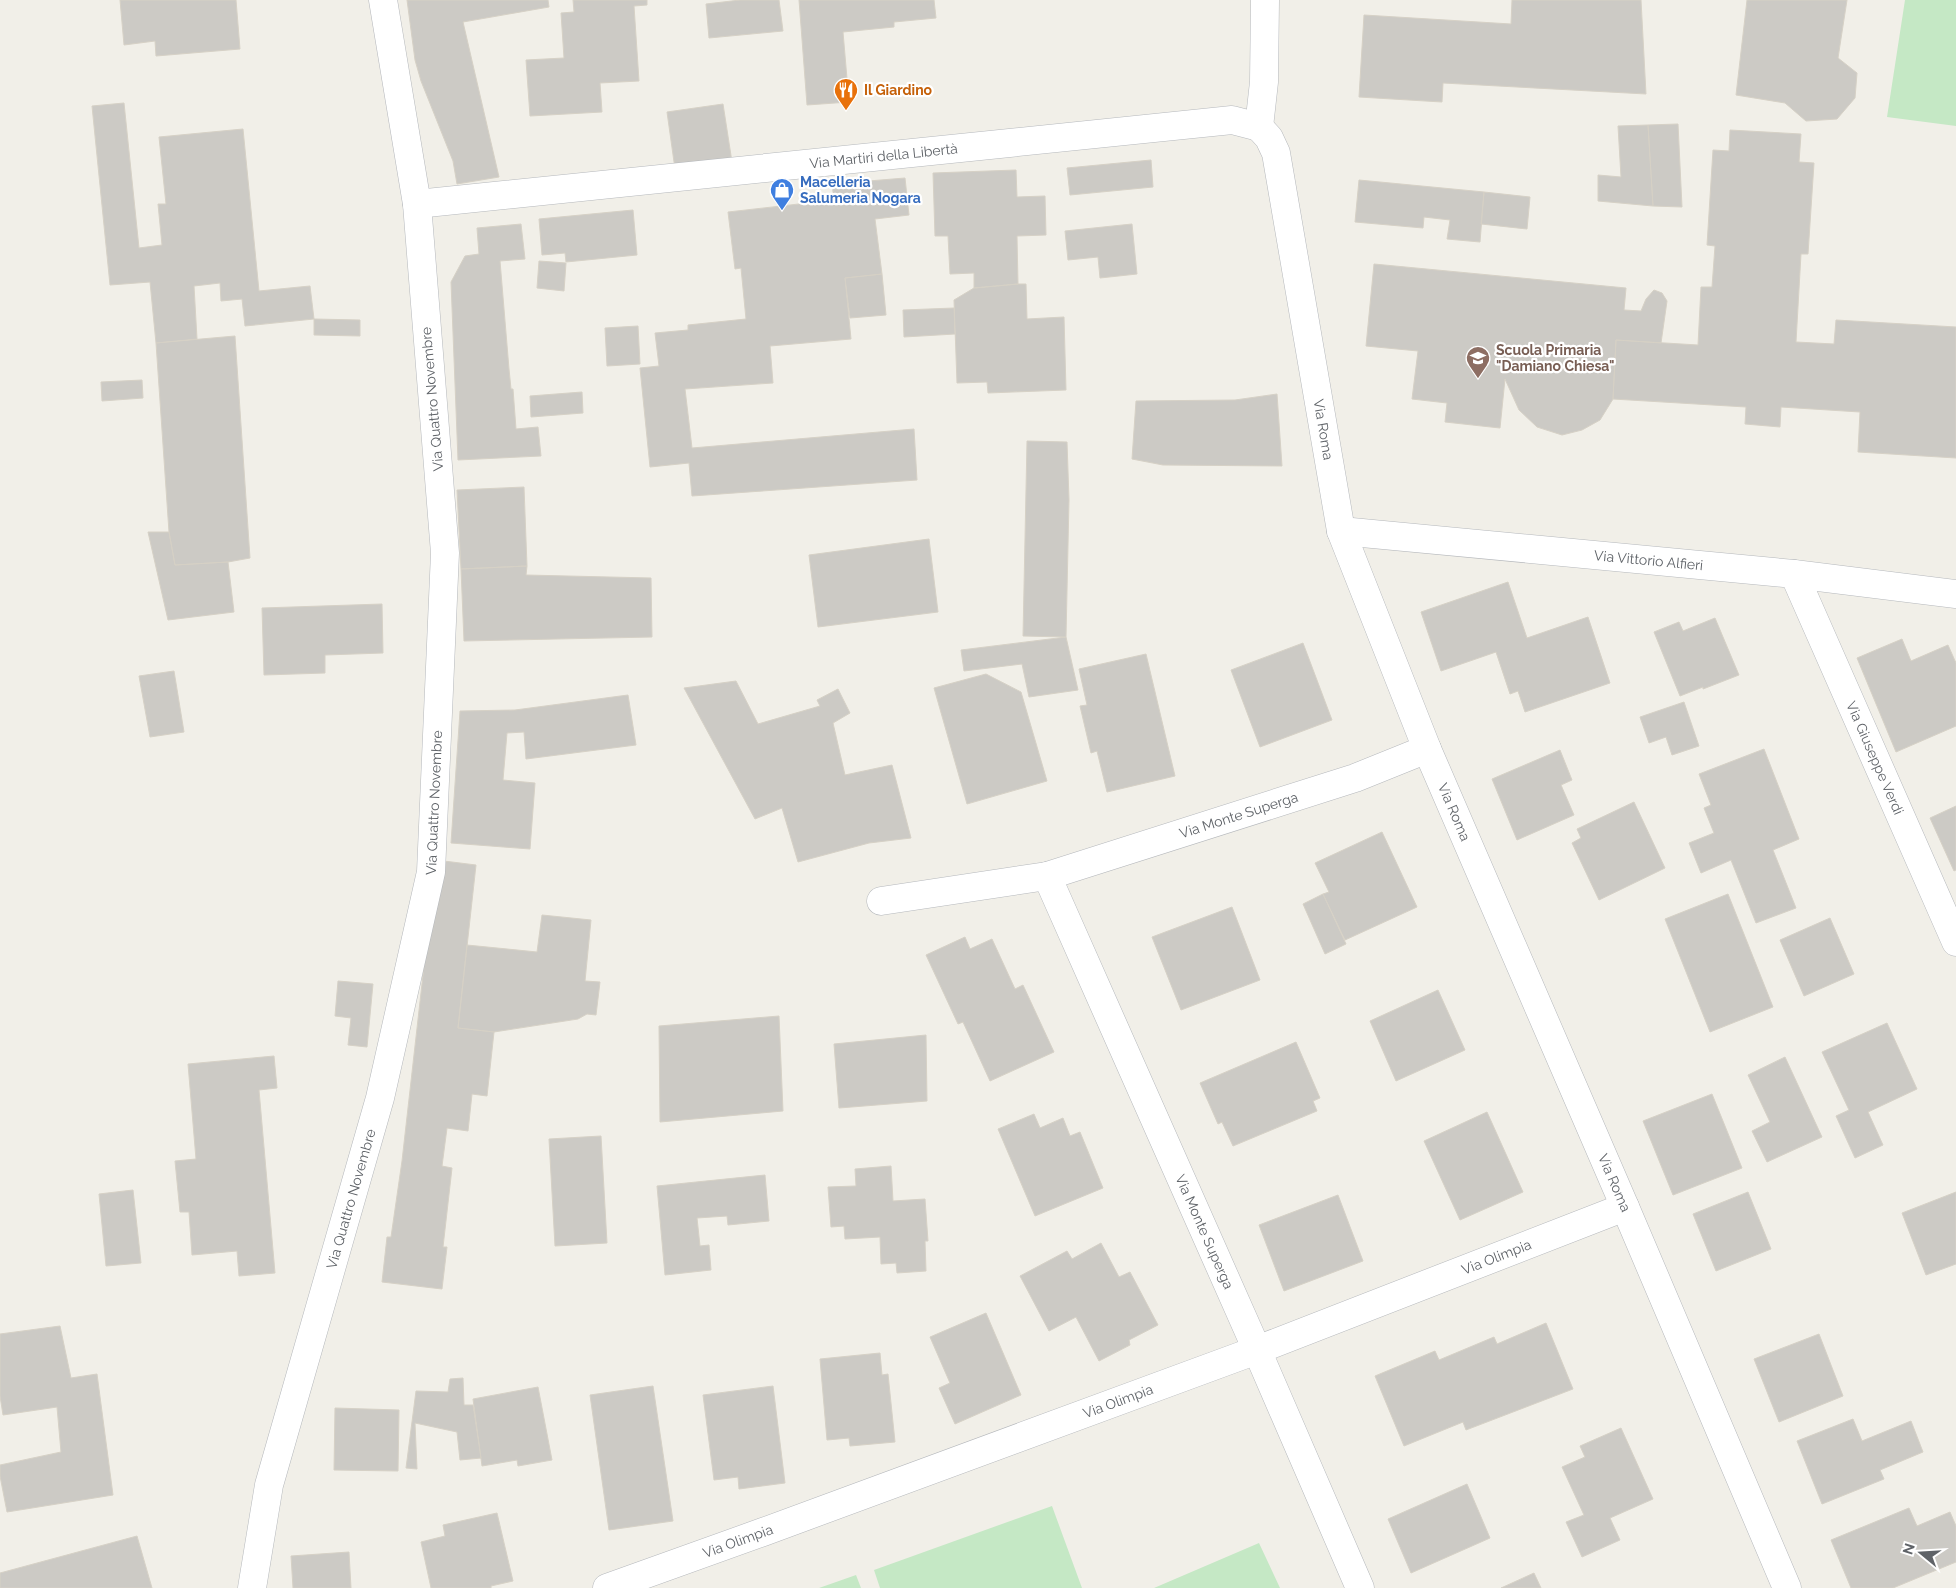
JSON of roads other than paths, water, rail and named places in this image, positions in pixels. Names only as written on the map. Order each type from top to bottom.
[{"type":"street","name":"Via Quattro Novembre","points":[[252,1588],[269,1484],[380,1098],[431,872],[445,553],[417,204],[383,0]]},
{"type":"street","points":[[1259,127],[1264,82],[1265,0]]},
{"type":"street","name":"Via Martiri della Libertà","points":[[417,204],[1232,120],[1259,127]]},
{"type":"street","name":"Via Roma","points":[[1259,127],[1269,138],[1276,153],[1341,531],[1427,749],[1625,1206],[1787,1588]]},
{"type":"street","name":"Via Vittorio Alfieri","points":[[1341,531],[1794,574],[1956,594]]},
{"type":"street","name":"Via Giuseppe Verdi","points":[[1794,574],[1956,942]]},
{"type":"street","name":"Via Monte Superga","points":[[882,901],[1048,876],[1356,778],[1427,749]]},
{"type":"street","name":"Via Monte Superga","points":[[1048,876],[1360,1588]]},
{"type":"street","name":"Via Olimpia","points":[[607,1588],[1257,1350],[1625,1206]]},
{"type":"place","name":"Il Giardino","points":[[846,111]]},
{"type":"place","name":"Macelleria Salumeria Nogara","points":[[782,211]]},
{"type":"place","name":"Scuola Primaria \"Damiano Chiesa\"","points":[[1478,379]]}]
